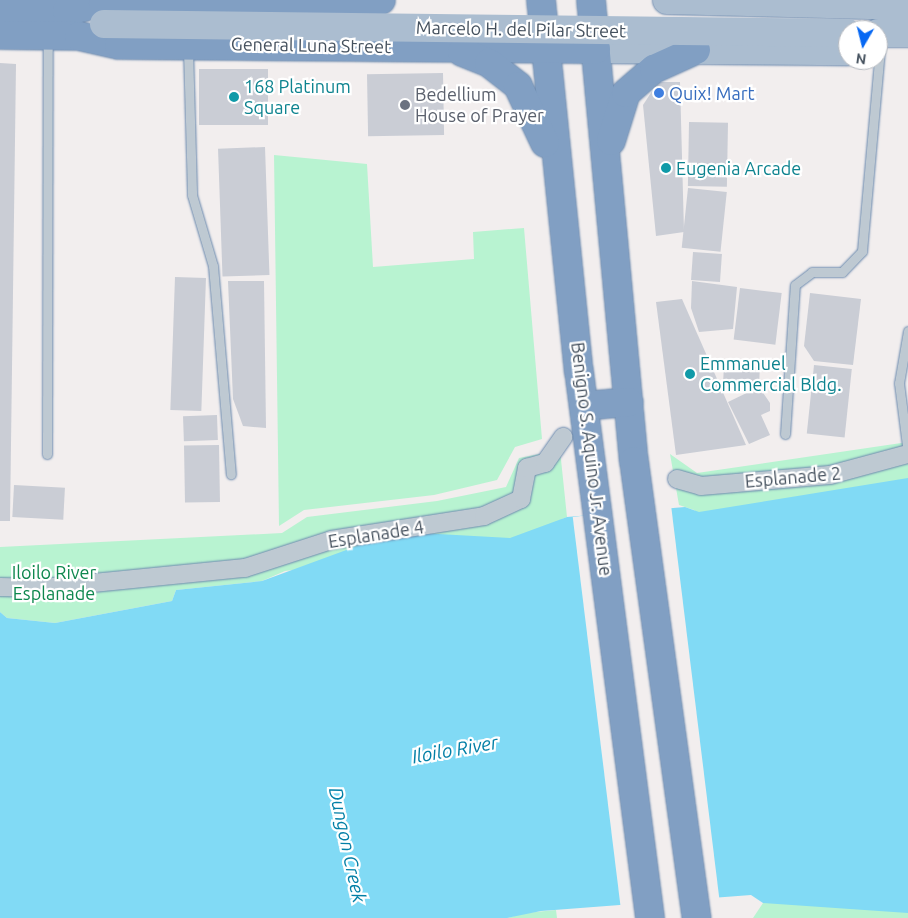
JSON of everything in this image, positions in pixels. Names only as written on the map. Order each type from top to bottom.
[{"type":"highway","points":[[0,8],[67,11],[103,3],[233,0],[381,0]]},
{"type":"highway","name":"Benigno S. Aquino Jr. Avenue","points":[[541,0],[557,175],[584,406],[650,918]]},
{"type":"highway","points":[[591,0],[634,461],[697,918]]},
{"type":"highway","name":"General Luna Street","points":[[0,35],[79,36],[119,45],[188,44],[544,49]]},
{"type":"highway","points":[[449,47],[489,63],[518,86],[557,175]]},
{"type":"highway","name":"Marcelo H. del Pilar Street","points":[[544,49],[596,49]]},
{"type":"highway","points":[[607,170],[626,93],[654,69],[696,50]]},
{"type":"highway","points":[[584,406],[630,402]]},
{"type":"main road","points":[[667,0],[908,6]]},
{"type":"main road","points":[[67,11],[104,24]]},
{"type":"main road","name":"Marcelo H. del Pilar Street","points":[[104,24],[838,32]]},
{"type":"main road","name":"General Luna Street","points":[[79,36],[104,24]]},
{"type":"main road","points":[[888,41],[908,33]]},
{"type":"main road","points":[[888,47],[908,51]]},
{"type":"main road","name":"Marcelo H. del Pilar Street","points":[[596,49],[838,51]]},
{"type":"street","name":"Esplanade 4","points":[[0,587],[43,588],[245,568],[331,540],[484,516],[521,499],[528,468],[544,463],[563,437]]},
{"type":"street","name":"Esplanade 2","points":[[677,479],[701,486],[830,474],[908,453]]},
{"type":"lane","points":[[47,454],[48,36]]},
{"type":"lane","points":[[188,44],[192,195],[213,266],[231,474]]},
{"type":"lane","points":[[784,434],[795,285],[812,272],[842,272],[862,251],[877,70]]},
{"type":"lane","points":[[908,331],[899,383],[908,453]]},
{"type":"green space","points":[[274,155],[367,164],[373,267],[474,259],[473,232],[524,228],[542,439],[515,447],[497,480],[434,495],[304,510],[279,526]]},
{"type":"green space","points":[[908,442],[908,508],[716,530],[694,510],[679,505],[670,454],[697,473]]},
{"type":"green space","name":"Iloilo River Esplanade","points":[[560,450],[567,517],[562,519],[562,536],[285,571],[262,581],[176,590],[172,601],[55,623],[7,618],[0,612],[0,547],[282,533],[307,517],[437,501],[506,487],[519,458]]},
{"type":"green space","points":[[908,894],[908,918],[753,918],[763,903]]},
{"type":"green space","points":[[556,910],[557,918],[507,918],[525,913]]},
{"type":"water","points":[[908,478],[908,913],[763,903],[751,895],[541,911],[507,918],[0,918],[0,612],[7,618],[55,623],[172,601],[176,590],[262,581],[379,538],[420,533],[510,538],[567,517],[685,507],[699,512]]},
{"type":"pier","points":[[671,505],[720,900],[621,912],[573,517]]},
{"type":"building","points":[[0,63],[16,64],[10,521],[0,521]]},
{"type":"building","name":"168 Platinum Square","points":[[199,69],[268,69],[268,125],[199,125]]},
{"type":"building","name":"Bedellium House of Prayer","points":[[443,73],[444,135],[368,136],[367,74]]},
{"type":"building","name":"Eugenia Arcade","points":[[658,82],[680,82],[684,232],[656,236],[643,105]]},
{"type":"building","points":[[689,122],[728,123],[727,187],[688,186]]},
{"type":"building","points":[[265,147],[269,275],[222,277],[218,149]]},
{"type":"building","points":[[688,188],[727,192],[721,252],[682,248]]},
{"type":"building","points":[[693,252],[722,254],[720,282],[691,280]]},
{"type":"building","points":[[175,277],[206,278],[201,411],[170,410]]},
{"type":"building","points":[[228,281],[264,281],[266,428],[243,426],[233,399]]},
{"type":"building","points":[[692,281],[737,287],[733,329],[699,332],[691,308]]},
{"type":"building","points":[[740,288],[782,293],[775,345],[734,340]]},
{"type":"building","points":[[810,293],[861,299],[853,365],[814,361],[804,346]]},
{"type":"building","name":"Emmanuel Commercial Bldg.","points":[[682,299],[746,445],[676,455],[656,302]]},
{"type":"building","points":[[724,365],[760,367],[759,387],[723,385]]},
{"type":"building","points":[[814,365],[852,369],[845,438],[807,434]]},
{"type":"building","points":[[759,387],[770,403],[770,411],[761,415],[770,435],[749,444],[728,402]]},
{"type":"building","points":[[217,415],[218,440],[184,441],[183,416]]},
{"type":"building","points":[[219,445],[220,502],[185,503],[184,446]]},
{"type":"building","points":[[14,485],[65,488],[63,520],[12,517]]},
{"type":"place","name":"Quix! Mart","points":[[659,93]]},
{"type":"place","name":"168 Platinum Square","points":[[234,97]]},
{"type":"place","name":"Bedellium House of Prayer","points":[[405,105]]},
{"type":"place","name":"Eugenia Arcade","points":[[666,168]]},
{"type":"place","name":"Emmanuel Commercial Bldg.","points":[[690,374]]},
{"type":"water label","name":"Iloilo River","points":[[455,750]]},
{"type":"water label","name":"Dungon Creek","points":[[347,845]]}]
